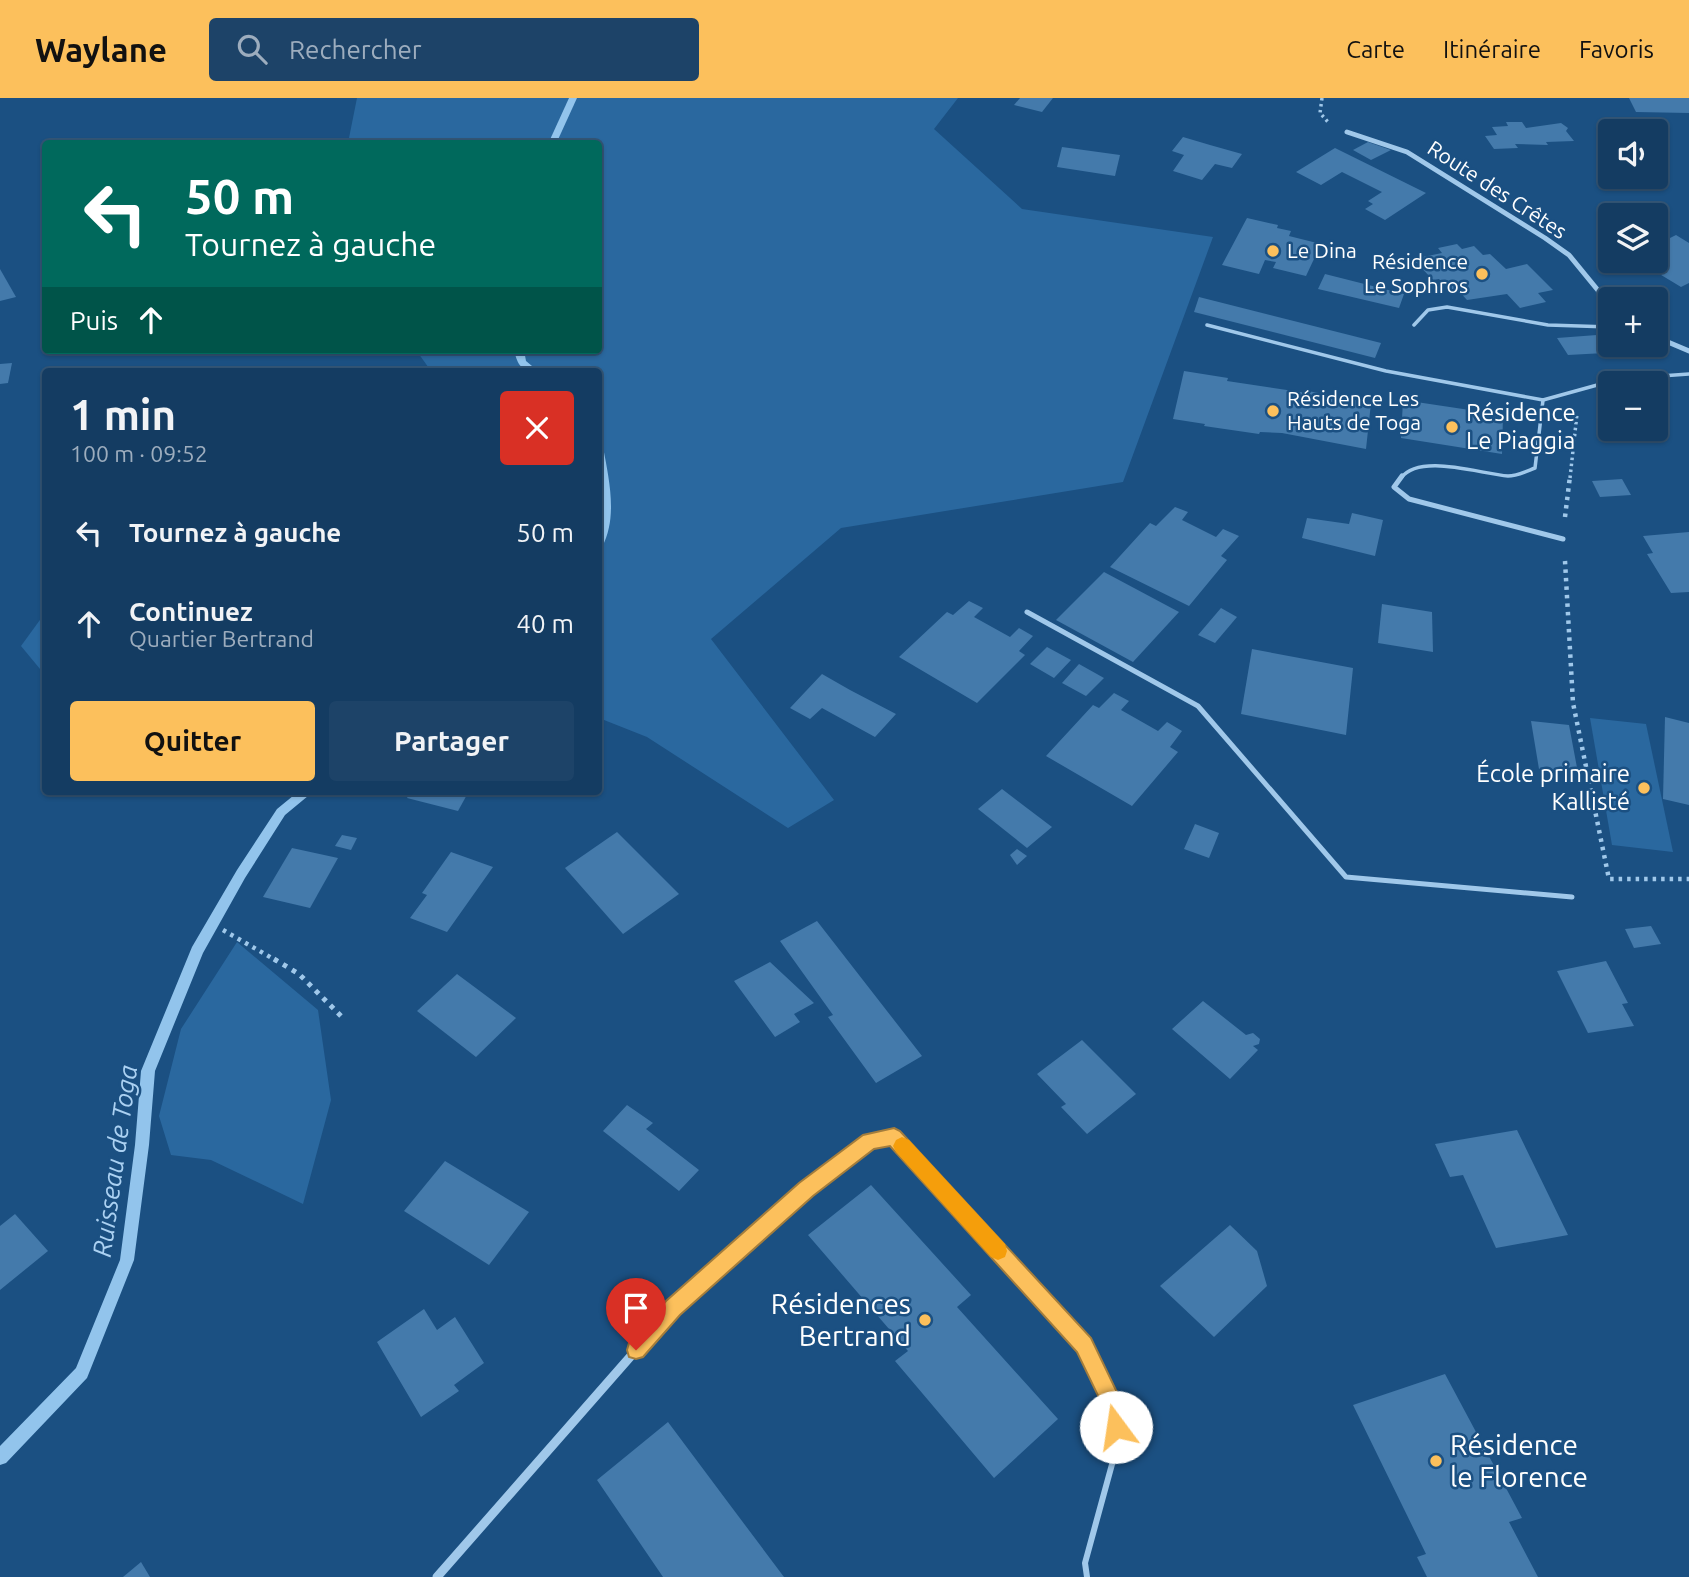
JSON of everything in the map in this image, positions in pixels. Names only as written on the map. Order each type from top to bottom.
[{"type":"street","name":"Route des Crêtes","points":[[1347,132],[1407,152],[1545,238],[1569,255],[1598,290]]},
{"type":"street","points":[[1668,342],[1689,351]]},
{"type":"street","points":[[436,1577],[673,1308]]},
{"type":"lane","points":[[1415,325],[1421,312],[1434,307],[1447,307],[1548,325],[1598,327]]},
{"type":"lane","points":[[1207,325],[1386,371],[1543,400],[1619,379],[1689,374]]},
{"type":"lane","points":[[1543,400],[1535,468],[1511,476],[1424,465],[1407,470],[1394,487],[1409,499],[1563,539]]},
{"type":"lane","points":[[1027,612],[1198,706],[1346,877],[1572,897]]},
{"type":"lane","points":[[673,1308],[806,1190],[870,1141],[894,1137],[1084,1345],[1115,1409],[1117,1446],[1085,1563],[1087,1577]]},
{"type":"path","points":[[1580,389],[1563,539],[1573,704],[1609,879],[1689,879]]},
{"type":"path","points":[[223,930],[299,974],[345,1020]]},
{"type":"shaded area","points":[[357,98],[958,98],[934,129],[1022,209],[1213,237],[1123,482],[841,528],[711,639],[834,800],[788,828],[647,737],[602,719],[602,368],[429,368],[419,354],[602,354],[602,140],[349,140]]},
{"type":"shaded area","points":[[42,617],[42,671],[21,646]]},
{"type":"shaded area","points":[[1590,718],[1646,724],[1673,852],[1612,845]]},
{"type":"shaded area","points":[[237,942],[318,1010],[331,1100],[303,1204],[211,1160],[171,1155],[159,1116],[181,1029]]},
{"type":"building","points":[[1020,98],[1053,98],[1042,112],[1014,105]]},
{"type":"building","points":[[1629,98],[1689,98],[1689,113],[1636,112]]},
{"type":"building","points":[[1506,122],[1522,122],[1526,128],[1561,123],[1568,128],[1566,131],[1574,141],[1546,142],[1548,145],[1515,144],[1518,148],[1494,149],[1485,136],[1497,135],[1492,127],[1508,126]]},
{"type":"building","points":[[1183,137],[1242,154],[1232,168],[1215,164],[1202,180],[1173,171],[1184,155],[1172,151]]},
{"type":"building","points":[[1368,142],[1391,150],[1371,160],[1353,150]]},
{"type":"building","points":[[1062,147],[1120,155],[1115,176],[1057,167]]},
{"type":"building","points":[[1335,148],[1426,193],[1385,220],[1365,209],[1373,204],[1368,201],[1382,192],[1342,172],[1321,185],[1296,172]]},
{"type":"building","name":"Le Dina","points":[[1247,218],[1278,225],[1277,228],[1291,231],[1289,236],[1321,244],[1306,276],[1273,268],[1276,262],[1265,260],[1259,274],[1222,265]]},
{"type":"building","points":[[1676,235],[1689,243],[1689,283],[1681,287],[1658,273],[1668,273],[1668,239]]},
{"type":"building","name":"Résidence Le Sophros","points":[[1457,244],[1462,249],[1474,246],[1483,255],[1490,254],[1506,269],[1527,264],[1553,290],[1538,293],[1546,302],[1520,308],[1507,294],[1467,300],[1457,289],[1450,291],[1439,279],[1433,280],[1413,259],[1442,253],[1438,248]]},
{"type":"building","points":[[0,269],[16,297],[0,301]]},
{"type":"building","points":[[1325,274],[1404,294],[1399,308],[1318,289]]},
{"type":"building","points":[[1199,297],[1381,343],[1375,358],[1194,312]]},
{"type":"building","points":[[1598,335],[1598,353],[1568,355],[1557,338]]},
{"type":"building","points":[[12,363],[8,383],[0,384],[0,364]]},
{"type":"building","name":"Résidence Les Hauts de Toga","points":[[1184,371],[1228,378],[1227,381],[1307,393],[1308,391],[1371,403],[1366,449],[1282,433],[1259,434],[1173,419]]},
{"type":"building","name":"Résidence Le Piaggia","points":[[1403,400],[1503,415],[1502,454],[1401,438]]},
{"type":"building","points":[[1622,479],[1631,495],[1600,497],[1592,481]]},
{"type":"building","points":[[1175,507],[1188,512],[1182,520],[1216,537],[1223,529],[1239,536],[1221,556],[1227,560],[1189,606],[1110,567],[1150,523],[1156,526]]},
{"type":"building","points":[[1352,513],[1383,520],[1375,556],[1302,538],[1307,518],[1349,524]]},
{"type":"building","points":[[1689,532],[1689,592],[1671,593],[1647,554],[1653,553],[1643,536]]},
{"type":"building","points":[[1104,572],[1179,612],[1133,662],[1056,620]]},
{"type":"building","points":[[969,601],[983,608],[974,617],[1010,637],[1019,628],[1033,636],[1019,651],[1025,655],[977,703],[899,657],[947,612],[953,615]]},
{"type":"building","points":[[1382,604],[1432,612],[1433,652],[1378,643]]},
{"type":"building","points":[[1221,608],[1237,617],[1215,643],[1198,635]]},
{"type":"building","points":[[1047,647],[1071,660],[1054,678],[1030,664]]},
{"type":"building","points":[[1252,649],[1353,668],[1346,735],[1241,714]]},
{"type":"building","points":[[1079,664],[1104,678],[1086,696],[1062,683]]},
{"type":"building","points":[[822,674],[896,714],[875,737],[822,708],[810,719],[790,708]]},
{"type":"building","points":[[1114,693],[1129,701],[1121,710],[1158,731],[1167,722],[1182,731],[1170,747],[1178,752],[1132,806],[1046,756],[1093,705],[1099,708]]},
{"type":"building","points":[[1665,717],[1689,723],[1689,805],[1663,799]]},
{"type":"building","points":[[1531,721],[1569,725],[1578,773],[1539,769]]},
{"type":"building","points":[[1002,789],[1052,827],[1027,848],[978,809]]},
{"type":"building","points":[[409,795],[467,795],[458,811],[407,798]]},
{"type":"building","points":[[1195,824],[1219,833],[1209,858],[1184,849]]},
{"type":"building","points":[[617,832],[679,894],[623,934],[565,868]]},
{"type":"building","points":[[342,835],[357,838],[351,850],[335,846]]},
{"type":"building","points":[[292,848],[338,858],[310,908],[263,897]]},
{"type":"building","points":[[1017,849],[1027,856],[1017,865],[1010,855]]},
{"type":"building","points":[[451,852],[493,867],[447,932],[410,918],[427,895],[422,893]]},
{"type":"building","points":[[817,921],[922,1056],[876,1083],[828,1017],[833,1015],[780,941]]},
{"type":"building","points":[[1651,926],[1661,944],[1634,948],[1625,929]]},
{"type":"building","points":[[1606,961],[1628,1003],[1622,1004],[1634,1026],[1588,1033],[1557,971]]},
{"type":"building","points":[[770,962],[814,1003],[794,1014],[800,1022],[775,1037],[734,981]]},
{"type":"building","points":[[457,974],[516,1018],[476,1057],[417,1011]]},
{"type":"building","points":[[1203,1001],[1246,1035],[1253,1033],[1260,1039],[1259,1044],[1253,1046],[1258,1050],[1230,1079],[1172,1029]]},
{"type":"building","points":[[1082,1040],[1136,1094],[1087,1134],[1061,1107],[1066,1104],[1037,1074]]},
{"type":"building","points":[[627,1105],[653,1123],[646,1129],[699,1170],[679,1191],[603,1131]]},
{"type":"building","points":[[1517,1130],[1568,1235],[1496,1248],[1463,1175],[1450,1177],[1435,1144]]},
{"type":"building","points":[[445,1161],[529,1212],[489,1265],[404,1211]]},
{"type":"building","name":"Résidences Bertrand","points":[[871,1185],[971,1295],[957,1307],[1058,1419],[994,1478],[895,1361],[908,1351],[808,1235]]},
{"type":"building","points":[[15,1214],[48,1251],[0,1290],[0,1226]]},
{"type":"building","points":[[1230,1225],[1257,1251],[1267,1286],[1214,1337],[1160,1286]]},
{"type":"building","points":[[424,1309],[437,1330],[455,1317],[484,1363],[454,1385],[459,1391],[421,1417],[377,1342]]},
{"type":"building","name":"Résidence le Florence","points":[[1445,1374],[1522,1518],[1509,1522],[1538,1577],[1427,1577],[1417,1557],[1426,1554],[1353,1405]]},
{"type":"building","points":[[668,1422],[784,1577],[663,1577],[597,1480]]},
{"type":"building","points":[[141,1562],[150,1577],[123,1577]]},
{"type":"waterway","name":"Ruisseau de Toga","points":[[554,140],[573,98]]},
{"type":"waterway","name":"Ruisseau de Toga","points":[[520,354],[522,362],[529,368]]},
{"type":"waterway","name":"Ruisseau de Toga","points":[[602,471],[605,511],[602,535]]},
{"type":"waterway","name":"Ruisseau de Toga","points":[[0,1457],[82,1373],[127,1260],[142,1145],[148,1071],[197,951],[241,874],[281,812],[303,795]]},
{"type":"slow traffic","points":[[902,1146],[998,1251]]},
{"type":"place","name":"Le Dina","points":[[1273,251]]},
{"type":"place","name":"Résidence Le Sophros","points":[[1482,274]]},
{"type":"place","name":"Résidence Les Hauts de Toga","points":[[1273,411]]},
{"type":"place","name":"Résidence Le Piaggia","points":[[1452,427]]},
{"type":"place","name":"École primaire Kallisté","points":[[1644,788]]},
{"type":"place","name":"Résidences Bertrand","points":[[925,1320]]},
{"type":"place","name":"Résidence le Florence","points":[[1436,1461]]},
{"type":"route","points":[[636,1350],[673,1308],[806,1190],[870,1141],[894,1137],[1084,1345],[1115,1409],[1116,1427]]}]
